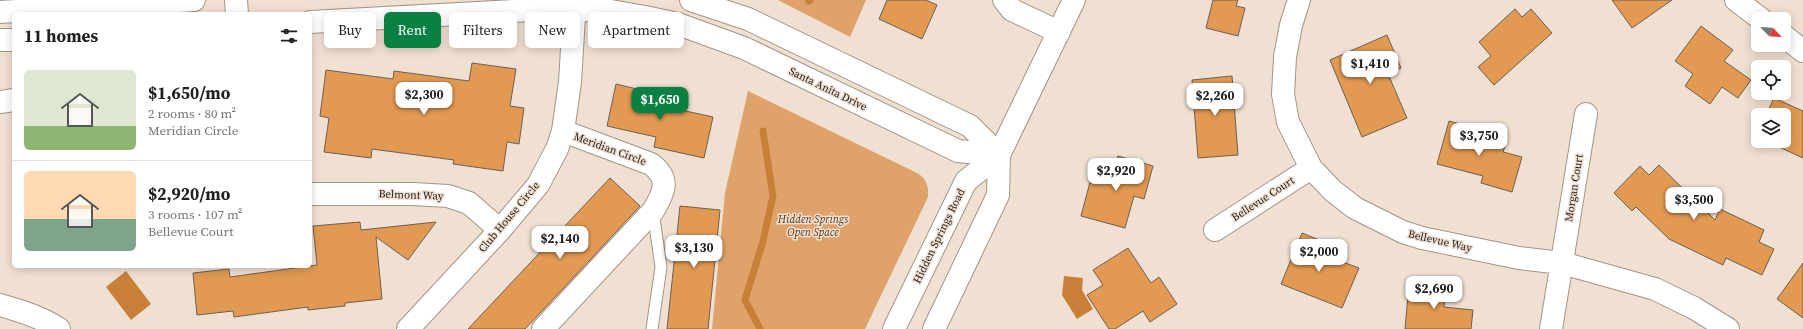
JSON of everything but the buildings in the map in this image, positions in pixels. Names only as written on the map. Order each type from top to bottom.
[{"type":"street","points":[[0,12],[194,0]]},
{"type":"street","points":[[236,0],[237,12]]},
{"type":"street","points":[[691,0],[748,19],[970,126],[999,155]]},
{"type":"street","points":[[1004,0],[1012,10],[1059,32]]},
{"type":"street","name":"Hidden Springs Road","points":[[934,329],[998,195],[999,155],[1074,0]]},
{"type":"street","name":"Bellevue Way","points":[[1299,0],[1287,44],[1283,94],[1288,122],[1311,168],[1332,191],[1355,208],[1402,232],[1427,239],[1519,258],[1562,263],[1655,289],[1694,308],[1728,329]]},
{"type":"street","points":[[1736,0],[1752,12]]},
{"type":"street","name":"Santa Anita Drive","points":[[312,22],[517,10],[575,5],[611,11],[678,24],[744,48],[958,151],[999,155]]},
{"type":"street","name":"Club House Circle","points":[[409,329],[500,230],[538,185],[557,149],[563,131],[570,82],[575,5]]},
{"type":"street","points":[[0,40],[12,40]]},
{"type":"street","points":[[1791,42],[1803,51]]},
{"type":"street","points":[[0,102],[12,100]]},
{"type":"street","name":"Morgan Court","points":[[1551,329],[1586,114]]},
{"type":"street","name":"Meridian Circle","points":[[543,329],[653,211],[660,201],[664,187],[664,178],[659,170],[651,164],[563,131]]},
{"type":"street","name":"Hidden Springs Road","points":[[894,329],[966,181],[999,155]]},
{"type":"street","name":"Bellevue Court","points":[[1215,230],[1311,168]]},
{"type":"street","name":"Belmont Way","points":[[312,194],[413,194],[448,196],[469,203],[500,230]]},
{"type":"street","points":[[0,305],[48,321],[59,329]]},
{"type":"lane","points":[[652,329],[661,267],[653,211]]},
{"type":"green space","points":[[778,0],[866,0],[850,37]]},
{"type":"green space","name":"Hidden Springs Open Space","points":[[748,91],[917,173],[923,177],[926,183],[928,197],[865,329],[712,329],[725,193]]},
{"type":"shaded area","points":[[126,271],[151,304],[131,320],[106,287]]},
{"type":"shaded area","points":[[1064,276],[1083,278],[1082,290],[1093,309],[1077,319],[1062,295]]},
{"type":"waterway","points":[[760,329],[745,300],[763,241],[773,196],[763,131]]}]
